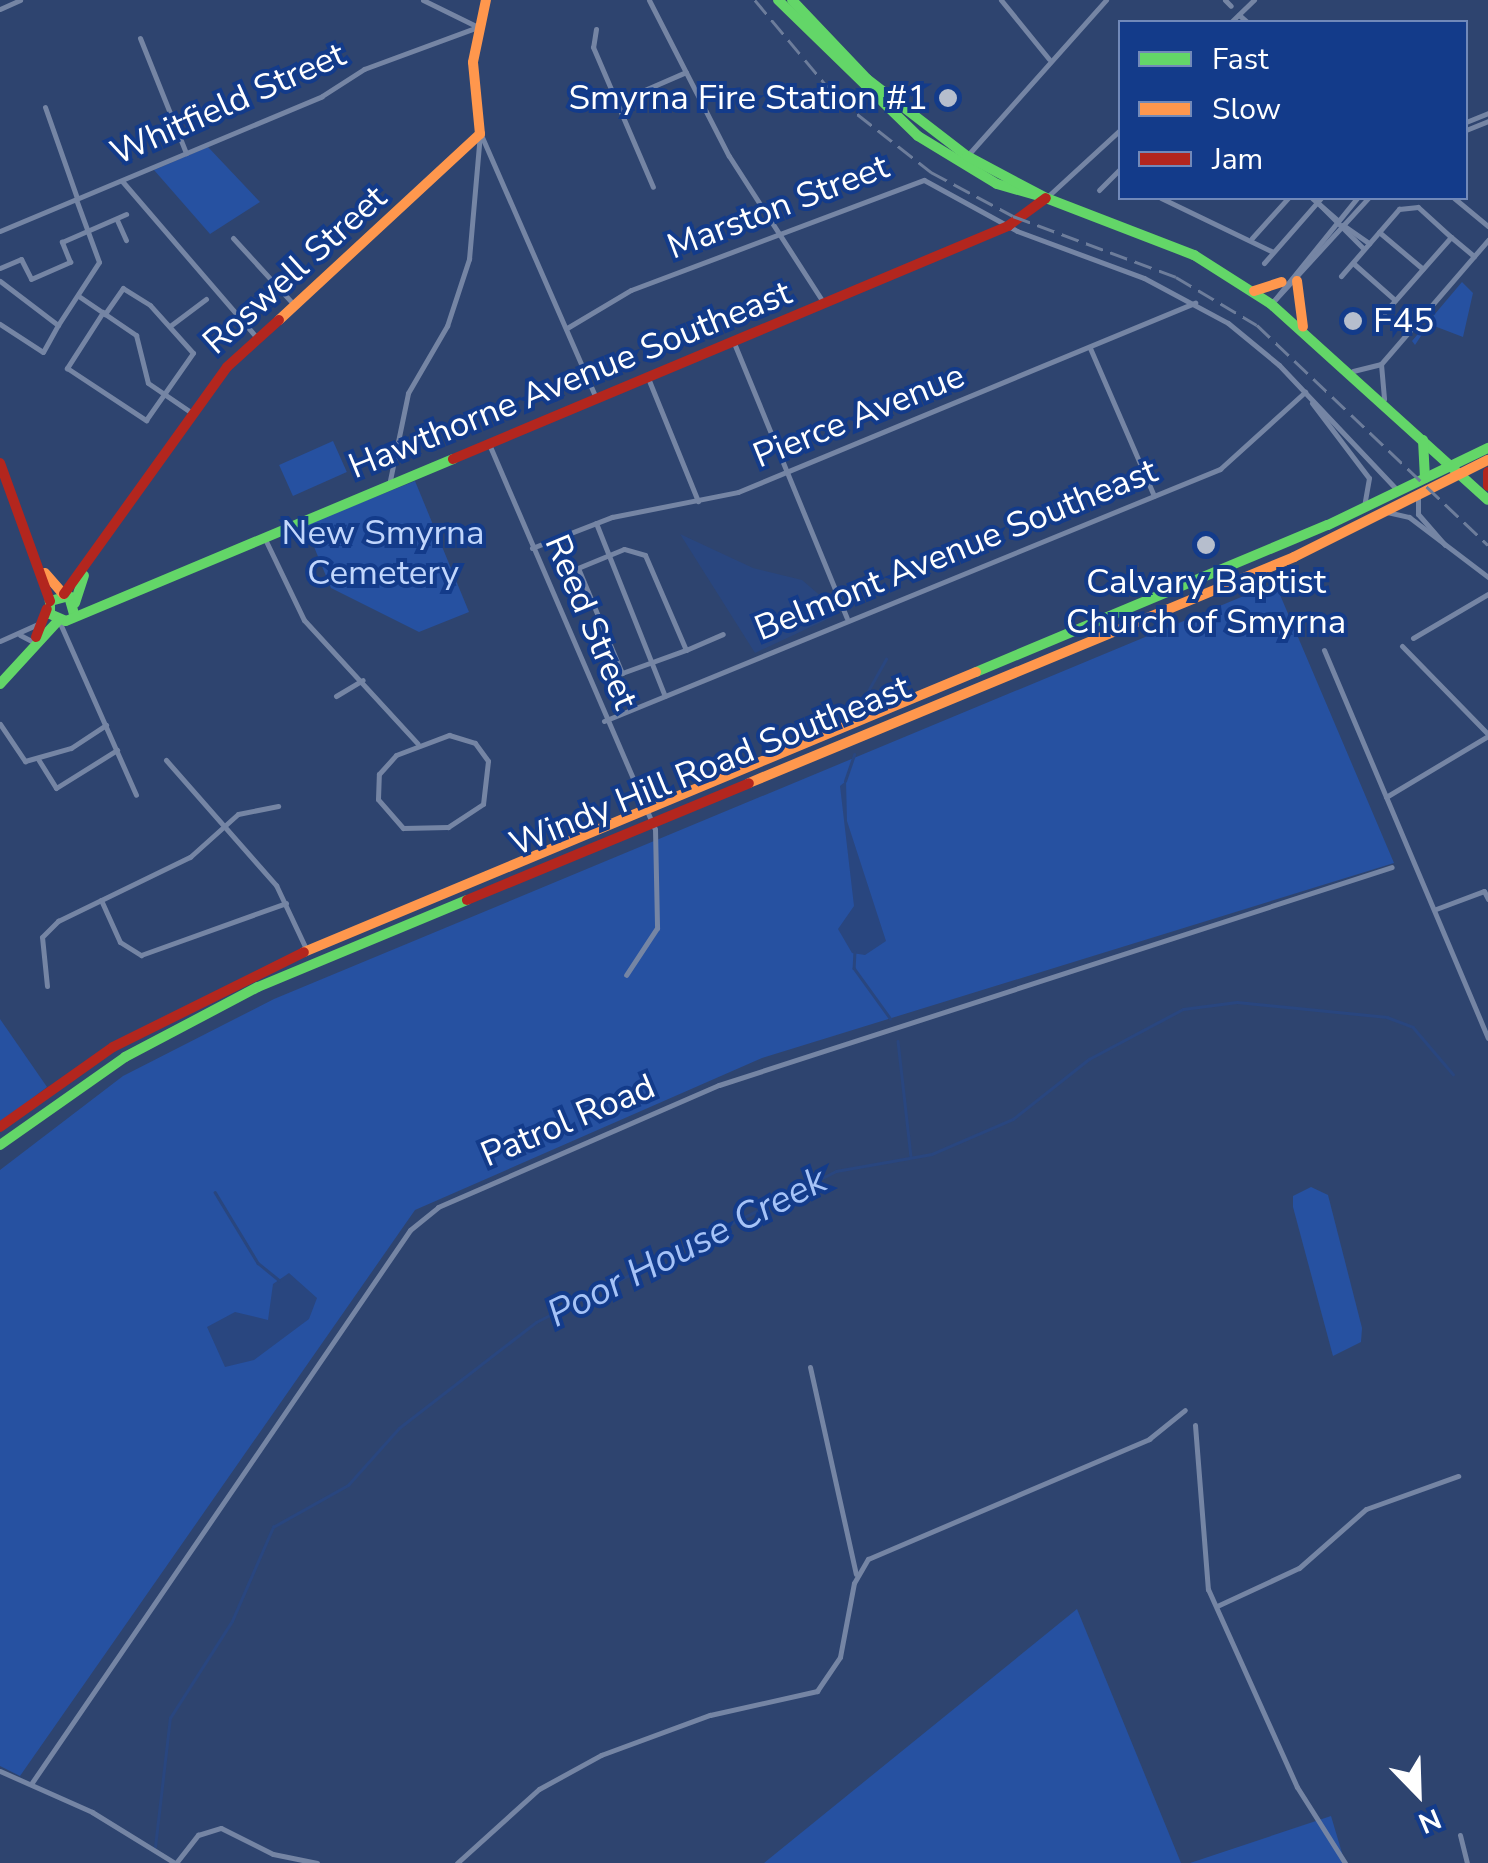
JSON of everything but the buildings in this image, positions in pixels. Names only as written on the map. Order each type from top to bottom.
[{"type":"main road","points":[[480,134],[478,27],[486,0]]},
{"type":"main road","points":[[778,0],[902,124],[1018,194],[1046,198]]},
{"type":"main road","points":[[792,0],[867,79],[966,156],[1046,198],[1178,247],[1254,291],[1304,327],[1488,500]]},
{"type":"main road","name":"Roswell Street","points":[[49,604],[86,571],[192,413],[258,338],[480,134]]},
{"type":"main road","points":[[1018,194],[1026,215]]},
{"type":"main road","name":"Hawthorne Avenue Southeast","points":[[69,614],[824,305],[1008,226],[1046,198]]},
{"type":"main road","points":[[1297,281],[1304,327]]},
{"type":"main road","points":[[1254,291],[1282,282]]},
{"type":"main road","points":[[1423,440],[1425,478]]},
{"type":"main road","name":"Windy Hill Road Southeast","points":[[0,1145],[103,1070],[202,1013],[652,819],[1387,512],[1488,451]]},
{"type":"main road","points":[[0,463],[4,490],[42,569],[63,594],[69,614]]},
{"type":"main road","name":"Windy Hill Road Southeast","points":[[0,1127],[131,1036],[307,950],[1362,510],[1425,478],[1456,469]]},
{"type":"main road","points":[[1488,472],[1488,486]]},
{"type":"main road","points":[[34,639],[49,604],[42,569]]},
{"type":"main road","name":"Roswell Street","points":[[69,614],[86,571]]},
{"type":"main road","points":[[49,604],[69,614]]},
{"type":"main road","points":[[0,684],[34,639],[69,614]]},
{"type":"street","points":[[0,9],[20,0]]},
{"type":"street","points":[[423,0],[478,27]]},
{"type":"street","points":[[648,0],[686,72],[824,305]]},
{"type":"street","points":[[1001,0],[1049,59]]},
{"type":"street","points":[[966,156],[1049,59],[1106,0]]},
{"type":"street","points":[[1226,0],[1232,6]]},
{"type":"street","points":[[1233,20],[1254,0]]},
{"type":"street","points":[[1239,14],[1245,20]]},
{"type":"street","name":"Whitfield Street","points":[[0,232],[322,96],[364,69],[478,27]]},
{"type":"street","points":[[596,29],[593,47],[653,188]]},
{"type":"street","points":[[140,38],[186,153]]},
{"type":"street","points":[[617,102],[686,72]]},
{"type":"street","points":[[0,324],[43,352],[99,262],[44,107]]},
{"type":"street","points":[[1046,198],[1118,132]]},
{"type":"street","points":[[480,134],[597,400]]},
{"type":"street","points":[[388,485],[408,393],[447,326],[470,259],[480,134]]},
{"type":"street","points":[[1099,190],[1118,175]]},
{"type":"street","points":[[122,180],[258,338]]},
{"type":"street","name":"Marston Street","points":[[566,328],[631,290],[918,180],[1008,226],[1195,303],[1254,343],[1305,392]]},
{"type":"street","points":[[1167,200],[1274,252]]},
{"type":"street","points":[[1252,238],[1286,200]]},
{"type":"street","points":[[1264,263],[1315,200]]},
{"type":"street","points":[[1317,200],[1367,246]]},
{"type":"street","points":[[1271,304],[1297,281],[1357,200]]},
{"type":"street","points":[[1271,304],[1282,282],[1366,200]]},
{"type":"street","points":[[1456,200],[1488,226]]},
{"type":"street","points":[[1341,276],[1408,204],[1474,256]]},
{"type":"street","points":[[0,268],[21,259],[30,279],[70,262],[62,242],[126,214]]},
{"type":"street","points":[[116,219],[126,240]]},
{"type":"street","points":[[1379,232],[1423,269]]},
{"type":"street","points":[[1384,313],[1451,237]]},
{"type":"street","points":[[234,238],[295,306]]},
{"type":"street","points":[[1353,371],[1382,364],[1488,240]]},
{"type":"street","points":[[1353,263],[1396,300]]},
{"type":"street","points":[[1,287],[58,325]]},
{"type":"street","points":[[123,288],[170,326],[193,353],[146,420],[67,368],[104,313],[123,288]]},
{"type":"street","points":[[79,297],[140,338],[147,380],[162,395],[192,413]]},
{"type":"street","points":[[170,326],[206,299]]},
{"type":"street","name":"Pierce Avenue","points":[[532,548],[596,523],[698,500],[789,472],[1195,303]]},
{"type":"street","points":[[734,343],[847,618]]},
{"type":"street","points":[[1090,348],[1154,496]]},
{"type":"street","points":[[1382,364],[1384,399]]},
{"type":"street","points":[[648,378],[698,500]]},
{"type":"street","points":[[1305,392],[1399,492]]},
{"type":"street","points":[[1305,392],[1369,478],[1362,510]]},
{"type":"street","name":"Belmont Avenue Southeast","points":[[604,721],[1233,462],[1305,392]]},
{"type":"street","name":"Reed Street","points":[[489,444],[604,721],[652,819]]},
{"type":"street","points":[[1419,496],[1416,511],[1450,551]]},
{"type":"street","points":[[1387,512],[1408,517],[1488,576]]},
{"type":"street","points":[[596,523],[665,696]]},
{"type":"street","points":[[264,536],[304,620],[418,744]]},
{"type":"street","points":[[686,650],[651,562],[638,550],[609,554],[578,568],[622,673],[686,650],[723,634]]},
{"type":"street","points":[[1414,638],[1488,594]]},
{"type":"street","points":[[69,614],[68,638],[136,794]]},
{"type":"street","points":[[0,642],[38,624]]},
{"type":"street","points":[[17,635],[34,639]]},
{"type":"street","points":[[1386,797],[1488,735],[1402,646]]},
{"type":"street","points":[[1324,650],[1488,1038]]},
{"type":"street","points":[[336,696],[363,680]]},
{"type":"street","points":[[0,724],[15,756],[38,760],[106,725]]},
{"type":"street","points":[[458,735],[482,752],[489,789],[468,819],[414,830],[386,814],[379,774],[418,744],[458,735]]},
{"type":"street","points":[[38,760],[56,788],[117,750]]},
{"type":"street","points":[[166,760],[286,903],[307,950]]},
{"type":"street","points":[[47,986],[42,937],[102,900],[190,857],[221,827],[252,807],[278,806]]},
{"type":"street","points":[[626,975],[657,928],[652,819]]},
{"type":"street","name":"Patrol Road","points":[[31,1784],[410,1230],[438,1208],[719,1085],[1392,867]]},
{"type":"street","points":[[1436,909],[1484,891],[1488,899]]},
{"type":"street","points":[[102,900],[120,942],[141,955],[286,903]]},
{"type":"street","points":[[457,1863],[538,1789],[602,1755],[710,1715],[817,1692],[840,1657],[856,1574],[810,1367]]},
{"type":"street","points":[[856,1574],[883,1550],[1154,1436],[1185,1410]]},
{"type":"street","points":[[1195,1425],[1206,1580],[1297,1787],[1345,1863]]},
{"type":"street","points":[[1216,1606],[1298,1568],[1366,1509],[1458,1476]]},
{"type":"street","points":[[0,1771],[175,1863],[198,1835],[221,1828],[317,1863]]},
{"type":"street","points":[[1460,1835],[1468,1863]]},
{"type":"green space","points":[[208,147],[260,202],[210,234],[154,170]]},
{"type":"green space","points":[[1462,282],[1473,293],[1463,337],[1429,324],[1415,345],[1412,341]]},
{"type":"green space","points":[[333,441],[347,472],[293,496],[279,465]]},
{"type":"green space","name":"New Smyrna Cemetery","points":[[415,481],[469,612],[419,632],[331,588],[305,525]]},
{"type":"green space","points":[[1275,583],[1394,863],[762,1058],[415,1210],[20,1776],[0,1766],[0,1170],[123,1076],[274,999]]},
{"type":"green space","points":[[0,1019],[47,1087],[0,1123]]},
{"type":"green space","points":[[1311,1187],[1328,1195],[1362,1328],[1361,1342],[1333,1356],[1293,1207],[1293,1196]]},
{"type":"green space","points":[[1077,1609],[1181,1863],[764,1863]]},
{"type":"green space","points":[[1331,1816],[1345,1863],[1190,1863]]},
{"type":"shaded area","points":[[680,534],[753,568],[802,580],[830,604],[832,617],[755,653]]},
{"type":"shaded area","points":[[846,781],[847,821],[886,941],[865,955],[852,953],[838,929],[854,906],[840,786]]},
{"type":"shaded area","points":[[289,1273],[317,1298],[309,1319],[254,1360],[225,1367],[207,1327],[235,1312],[268,1320],[273,1284]]},
{"type":"waterway","points":[[859,707],[886,659]]},
{"type":"waterway","points":[[845,781],[854,755]]},
{"type":"waterway","points":[[855,951],[854,968],[890,1018]]},
{"type":"waterway","name":"Poor House Creek","points":[[155,1847],[170,1718],[232,1621],[273,1527],[348,1485],[399,1428],[536,1322],[836,1171],[932,1154],[1013,1119],[1089,1059],[1183,1009],[1237,1002],[1387,1017],[1413,1027],[1453,1074]]},
{"type":"waterway","points":[[898,1041],[911,1156]]},
{"type":"waterway","points":[[215,1192],[258,1263],[279,1280]]},
{"type":"railway","points":[[755,0],[837,98],[931,172],[1013,216],[1176,277],[1257,325],[1488,545]]},
{"type":"traffic: fast","points":[[778,0],[918,136],[997,184],[1046,198]]},
{"type":"traffic: fast","points":[[792,0],[867,79],[967,156],[1046,198],[1194,255],[1271,304],[1488,500]]},
{"type":"traffic: fast","points":[[1423,440],[1425,478]]},
{"type":"traffic: fast","points":[[976,672],[1328,525],[1488,448]]},
{"type":"traffic: fast","points":[[74,614],[69,596],[50,601],[50,614],[66,621],[453,459]]},
{"type":"traffic: fast","points":[[75,603],[84,575]]},
{"type":"traffic: fast","points":[[0,684],[58,621]]},
{"type":"traffic: fast","points":[[0,1145],[125,1057],[258,987],[467,900]]},
{"type":"traffic: slow","points":[[279,320],[480,134],[473,62],[486,0]]},
{"type":"traffic: slow","points":[[1297,281],[1303,327]]},
{"type":"traffic: slow","points":[[1254,291],[1282,282]]},
{"type":"traffic: slow","points":[[749,783],[1294,557],[1488,460]]},
{"type":"traffic: slow","points":[[45,573],[63,594]]},
{"type":"traffic: slow","points":[[304,952],[976,672]]},
{"type":"traffic: jam","points":[[453,459],[1008,226],[1046,198]]},
{"type":"traffic: jam","points":[[64,594],[227,367],[279,320]]},
{"type":"traffic: jam","points":[[0,463],[50,601]]},
{"type":"traffic: jam","points":[[1488,472],[1488,486]]},
{"type":"traffic: jam","points":[[36,637],[47,609]]},
{"type":"traffic: jam","points":[[467,900],[749,783]]},
{"type":"traffic: jam","points":[[0,1127],[113,1047],[304,952]]},
{"type":"place","name":"Smyrna Fire Station #1","points":[[948,98]]},
{"type":"place","name":"F45","points":[[1353,321]]},
{"type":"place","name":"Calvary Baptist Church of Smyrna","points":[[1206,545]]}]
